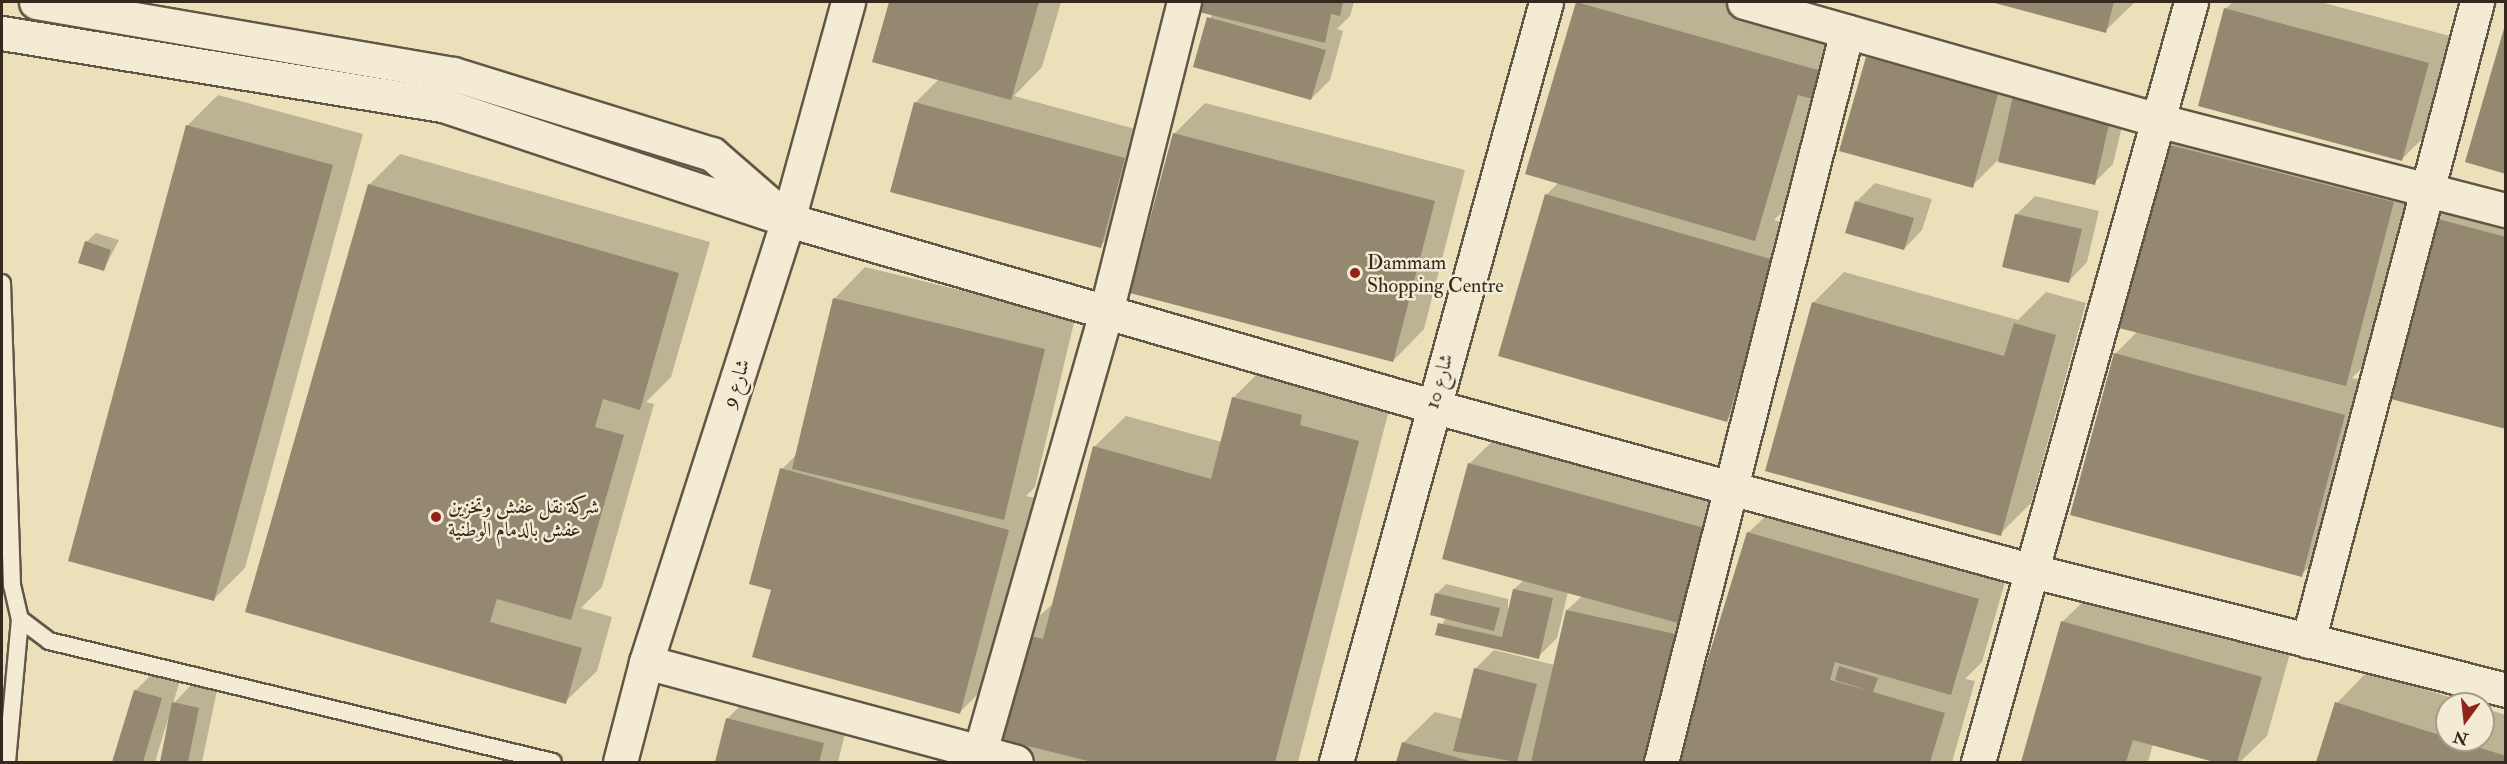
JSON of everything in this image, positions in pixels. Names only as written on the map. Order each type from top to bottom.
[{"type":"street","points":[[36,2],[453,74],[712,154],[788,220]]},
{"type":"street","name":"شارع 9","points":[[620,762],[646,662],[788,220],[848,2]]},
{"type":"street","points":[[978,758],[1106,312],[1184,2]]},
{"type":"street","name":"شارع 10","points":[[1336,762],[1432,406],[1546,2]]},
{"type":"street","points":[[1744,2],[2157,120],[2505,210]]},
{"type":"street","points":[[1978,762],[2191,2]]},
{"type":"street","points":[[2308,641],[2477,2]]},
{"type":"street","points":[[1661,762],[1734,490],[1847,31]]},
{"type":"street","points":[[2,33],[446,106],[788,220],[1432,406],[2033,571],[2505,690]]},
{"type":"street","points":[[646,662],[978,758],[1016,762]]},
{"type":"lane","points":[[2,283],[12,585],[20,619],[7,762]]},
{"type":"lane","points":[[20,619],[49,642],[553,762]]},
{"type":"building","points":[[889,2],[1039,2],[1011,100],[872,62]]},
{"type":"building","points":[[1201,2],[1343,2],[1340,16],[1331,14],[1325,43],[1199,12]]},
{"type":"building","points":[[1576,2],[1825,72],[1816,100],[1798,95],[1755,241],[1525,174]]},
{"type":"building","points":[[1991,2],[2114,2],[2106,33]]},
{"type":"building","points":[[2224,8],[2429,63],[2402,161],[2198,106]]},
{"type":"building","points":[[1207,17],[1326,50],[1311,100],[1193,67]]},
{"type":"building","points":[[2506,25],[2506,174],[2465,162]]},
{"type":"building","points":[[1866,57],[1998,94],[1973,188],[1839,151]]},
{"type":"building","points":[[2013,96],[2110,120],[2095,185],[1998,162]]},
{"type":"building","points":[[914,102],[1125,158],[1101,248],[890,192]]},
{"type":"building","points":[[186,125],[333,165],[214,601],[68,561]]},
{"type":"building","points":[[1173,133],[1435,201],[1393,362],[1130,293]]},
{"type":"building","points":[[2162,143],[2394,202],[2346,386],[2115,327]]},
{"type":"building","name":"شركة نقل عفش وتخزين عفش بالدمام الوطنية","points":[[368,184],[679,273],[640,410],[603,399],[595,427],[624,435],[571,620],[497,599],[490,622],[582,648],[566,704],[245,612]]},
{"type":"building","points":[[1545,194],[1774,260],[1727,422],[1498,356]]},
{"type":"building","points":[[1855,201],[1914,218],[1904,250],[1845,233]]},
{"type":"building","points":[[2015,214],[2082,229],[2069,283],[2002,267]]},
{"type":"building","points":[[2434,218],[2506,237],[2506,429],[2387,398]]},
{"type":"building","points":[[85,241],[111,250],[104,271],[78,263]]},
{"type":"building","points":[[833,298],[1045,349],[1004,520],[792,469]]},
{"type":"building","points":[[1812,302],[2004,356],[2014,323],[2056,335],[2001,536],[1765,471]]},
{"type":"building","points":[[2114,353],[2345,415],[2302,577],[2070,515]]},
{"type":"building","points":[[1232,397],[1302,415],[1300,425],[1359,441],[1275,762],[1092,762],[992,737],[1019,633],[1043,639],[1093,446],[1211,479]]},
{"type":"building","points":[[1468,463],[1708,529],[1682,624],[1442,559]]},
{"type":"building","points":[[780,468],[1009,530],[960,714],[752,657],[771,590],[749,584]]},
{"type":"building","points":[[1747,532],[1979,599],[1951,695],[1835,662],[1830,680],[1870,691],[1835,680],[1839,666],[1878,678],[1873,692],[1945,713],[1930,762],[1676,762]]},
{"type":"building","points":[[1513,589],[1553,598],[1539,659],[1435,635],[1438,623],[1502,637]]},
{"type":"building","points":[[1435,593],[1500,608],[1494,631],[1430,615]]},
{"type":"building","points":[[1566,610],[1680,635],[1651,762],[1531,762]]},
{"type":"building","points":[[2061,621],[2262,677],[2237,762],[2214,762],[2133,740],[2126,762],[2021,762]]},
{"type":"building","points":[[1474,668],[1537,684],[1517,762],[1453,751]]},
{"type":"building","points":[[134,690],[162,698],[143,762],[112,762]]},
{"type":"building","points":[[172,702],[199,708],[188,762],[160,762]]},
{"type":"building","points":[[2335,702],[2435,734],[2435,752],[2493,752],[2506,756],[2506,762],[2316,762]]},
{"type":"building","points":[[726,718],[824,743],[819,762],[715,762]]},
{"type":"building","points":[[1402,742],[1473,762],[1396,762]]},
{"type":"place","name":"Dammam Shopping Centre","points":[[1355,273]]},
{"type":"place","name":"شركة نقل عفش وتخزين عفش بالدمام الوطنية","points":[[436,517]]}]
